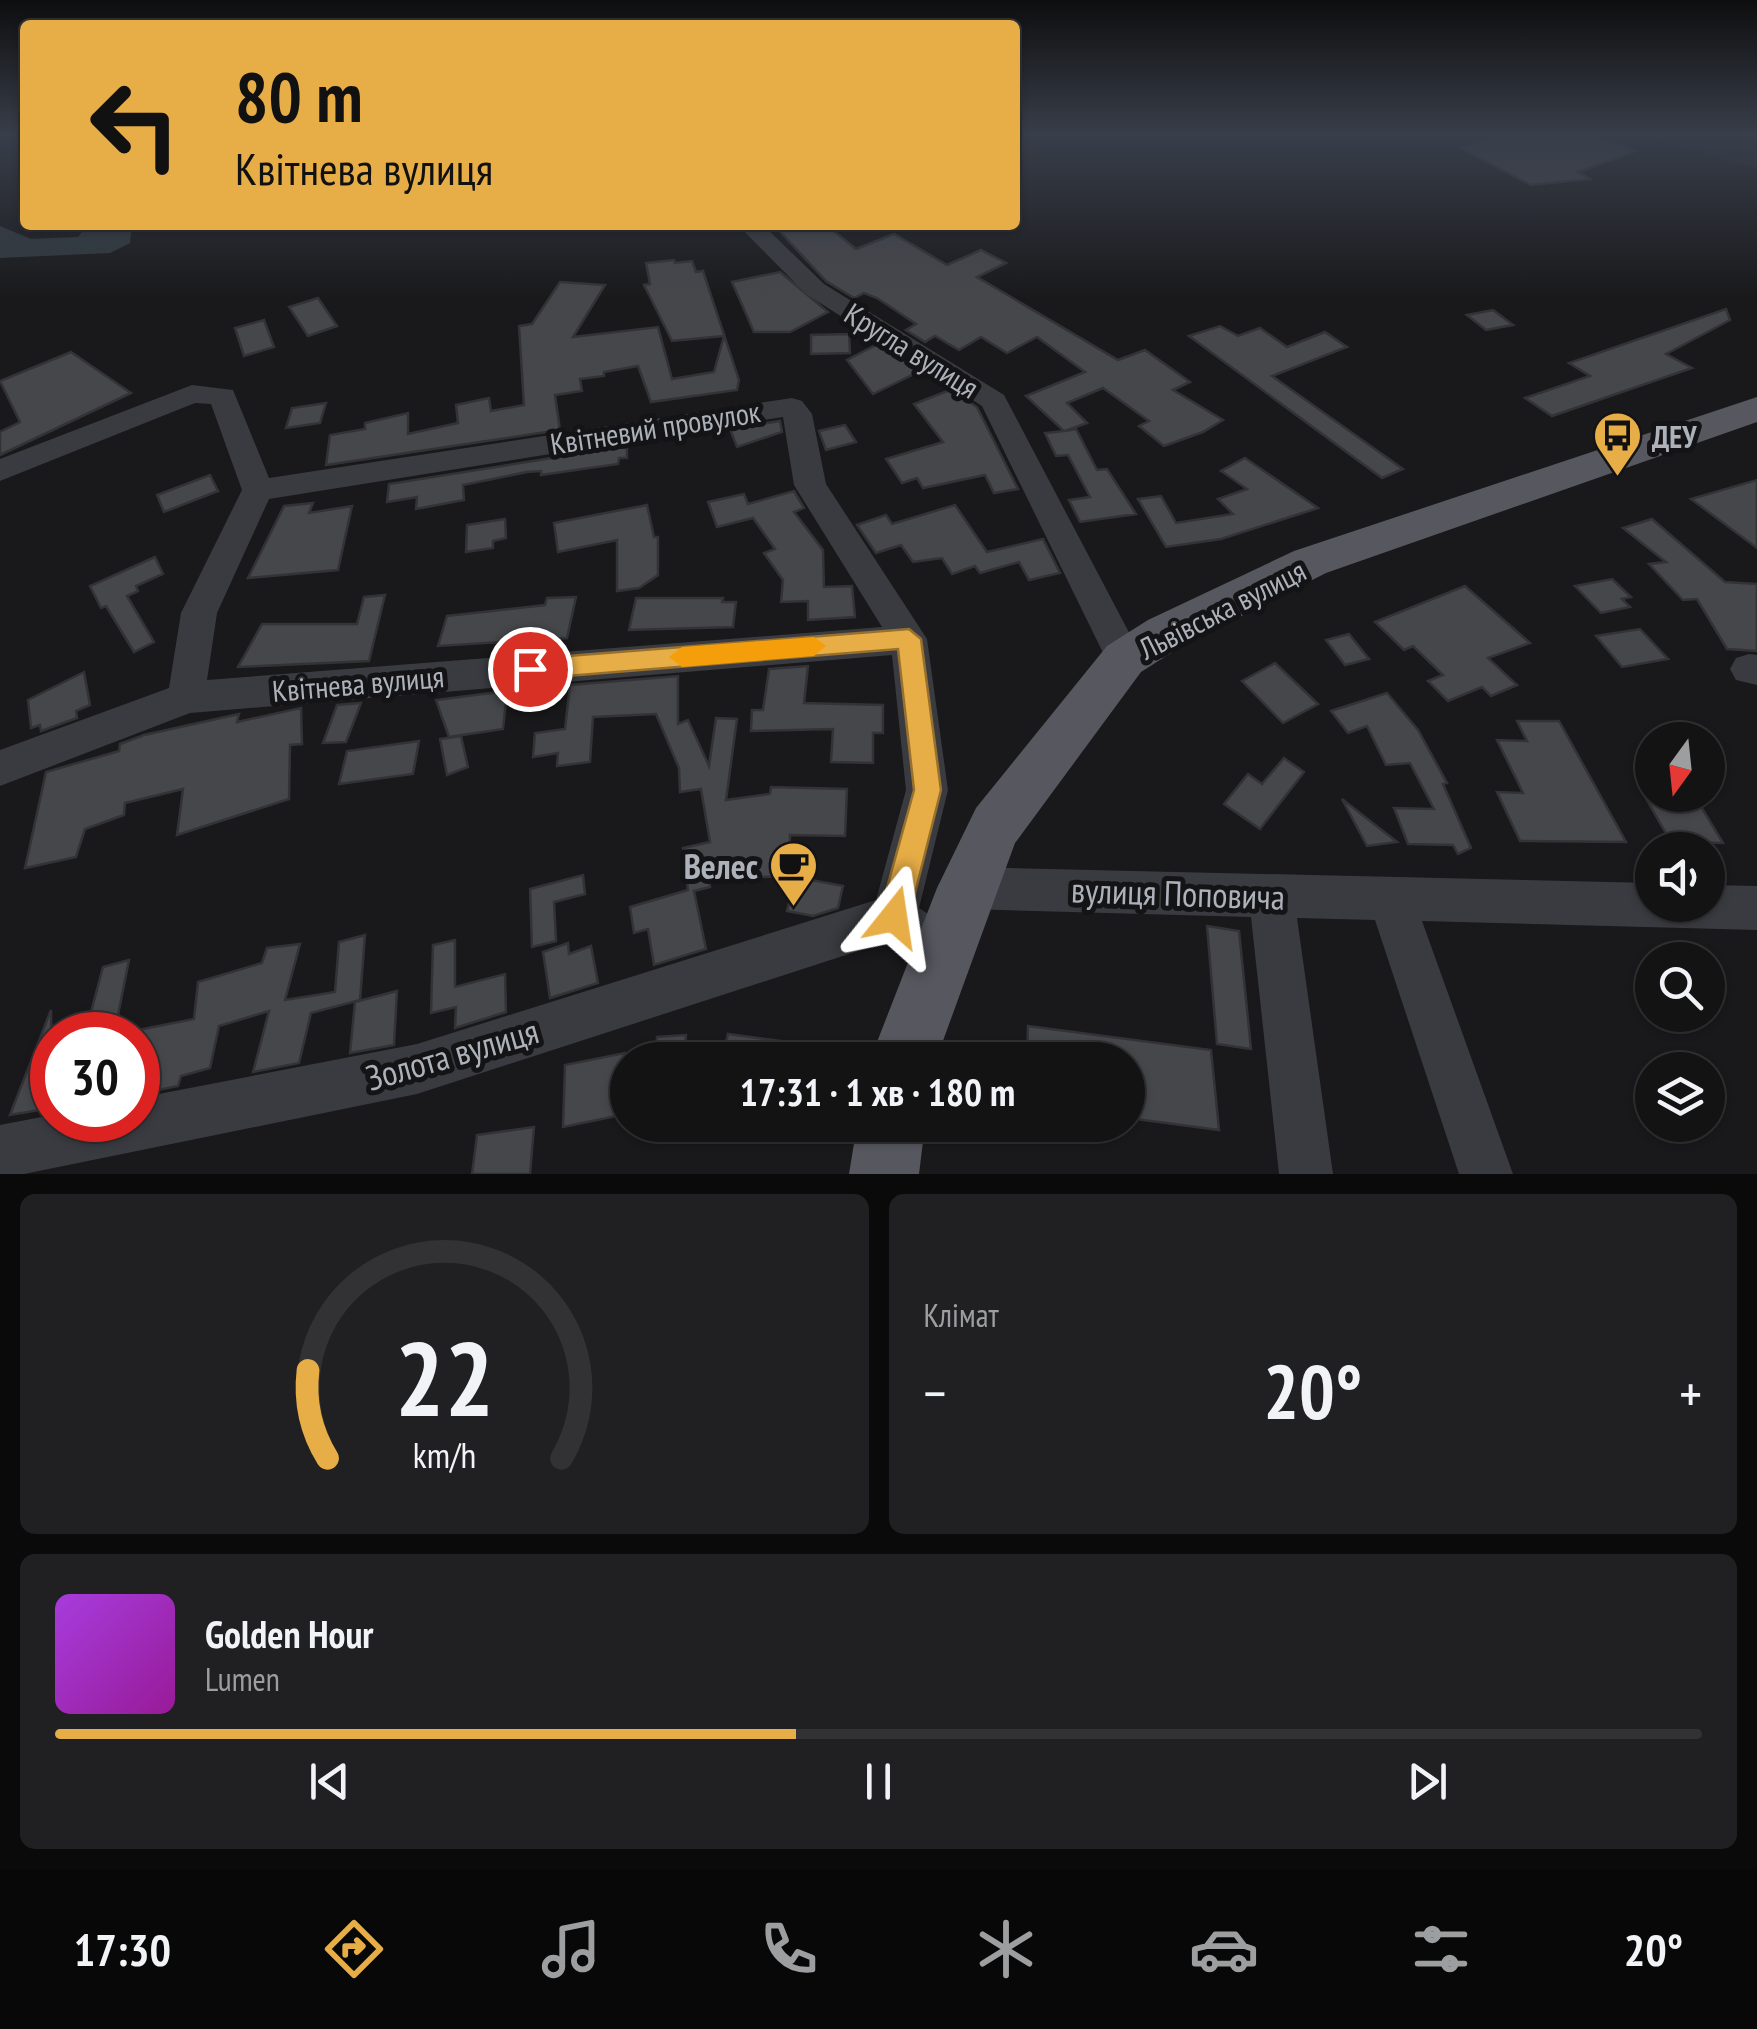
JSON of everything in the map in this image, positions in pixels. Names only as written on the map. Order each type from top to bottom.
[{"type":"main road","name":"Львівська вулиця","points":[[910,1042],[966,888],[996,826],[1124,659],[1165,634],[1310,562],[1757,409]]},
{"type":"main road","points":[[884,1174],[889,1142]]},
{"type":"street","name":"Кругла вулиця","points":[[755,230],[815,289],[994,401],[1124,659]]},
{"type":"street","points":[[0,471],[192,394],[223,396],[258,490],[207,589],[190,634],[188,697]]},
{"type":"street","name":"Квітневий провулок","points":[[258,490],[792,407],[797,414],[810,485],[909,639]]},
{"type":"street","points":[[909,639],[928,790],[894,917],[942,952]]},
{"type":"street","name":"Квітнева вулиця","points":[[0,768],[188,697],[909,639]]},
{"type":"street","name":"вулиця Поповича","points":[[966,888],[1757,908]]},
{"type":"street","points":[[1270,896],[1306,1174]]},
{"type":"street","points":[[1390,899],[1486,1174]]},
{"type":"street","name":"Золота вулиця","points":[[0,1152],[417,1069],[894,917]]},
{"type":"shaded area","points":[[0,226],[31,239],[78,237],[83,230],[131,230],[130,243],[110,253],[0,258]]},
{"type":"building","points":[[779,230],[832,230],[856,249],[894,234],[947,265],[981,250],[1006,263],[977,277],[1118,360],[1145,350],[1190,382],[1173,390],[1223,420],[1164,446],[1139,426],[1149,421],[1103,388],[1067,403],[1087,423],[1065,431],[1076,429],[1097,470],[1107,469],[1136,514],[1080,522],[1069,500],[1090,497],[1068,455],[1056,456],[1045,433],[1064,431],[1026,396],[1085,372],[1037,337],[1007,353],[981,337],[959,350],[935,336],[925,342],[906,330],[916,324],[877,298],[864,293],[854,298],[826,281]]},
{"type":"building","points":[[692,261],[696,272],[703,271],[739,380],[737,390],[651,402],[638,366],[604,372],[604,376],[580,379],[582,391],[555,395],[560,430],[326,465],[330,435],[365,429],[365,423],[408,413],[408,434],[458,423],[456,405],[489,398],[491,411],[524,405],[519,326],[532,324],[560,282],[605,285],[573,337],[658,327],[672,379],[714,372],[724,336],[672,341],[644,285],[650,284],[646,263]]},
{"type":"building","points":[[780,272],[828,312],[790,332],[754,332],[732,282]]},
{"type":"building","points":[[318,298],[337,326],[308,336],[289,307]]},
{"type":"building","points":[[1726,309],[1730,320],[1666,354],[1692,368],[1552,416],[1525,398],[1590,376],[1569,363]]},
{"type":"building","points":[[1493,310],[1513,325],[1486,330],[1467,315]]},
{"type":"building","points":[[264,320],[274,347],[244,356],[235,328]]},
{"type":"building","points":[[1220,326],[1238,336],[1260,328],[1287,347],[1325,332],[1347,347],[1272,376],[1403,469],[1382,478],[1189,336]]},
{"type":"building","points":[[849,334],[850,353],[811,354],[811,335]]},
{"type":"building","points":[[878,344],[920,371],[873,394],[847,360]]},
{"type":"building","points":[[71,352],[131,393],[0,455],[0,432],[20,422],[0,381]]},
{"type":"building","points":[[950,390],[977,407],[1018,489],[994,493],[985,475],[923,488],[917,478],[902,483],[886,459],[943,442],[914,404]]},
{"type":"building","points":[[326,403],[320,423],[286,428],[292,408]]},
{"type":"building","points":[[780,421],[782,432],[737,447],[730,429]]},
{"type":"building","points":[[845,425],[856,442],[826,450],[819,431]]},
{"type":"building","points":[[627,446],[627,458],[619,458],[618,464],[541,475],[541,471],[527,472],[463,485],[464,500],[416,509],[417,497],[387,502],[389,484]]},
{"type":"building","points":[[1245,458],[1318,508],[1221,539],[1166,547],[1138,499],[1161,496],[1176,523],[1233,514],[1218,499],[1247,489],[1221,471]]},
{"type":"building","points":[[210,475],[218,491],[164,512],[157,495]]},
{"type":"building","points":[[1757,480],[1757,548],[1691,499]]},
{"type":"building","points":[[794,491],[804,508],[794,512],[823,550],[824,587],[852,586],[855,617],[808,620],[808,601],[781,602],[783,580],[764,553],[775,549],[753,518],[717,527],[708,502],[744,494],[748,504]]},
{"type":"building","points":[[313,503],[309,513],[352,506],[338,570],[248,578],[284,506]]},
{"type":"building","points":[[647,505],[654,537],[658,537],[658,575],[639,588],[617,591],[617,540],[558,552],[554,523]]},
{"type":"building","points":[[955,505],[987,552],[1043,539],[1060,573],[1029,580],[1019,562],[980,573],[975,566],[952,574],[942,558],[913,562],[901,545],[876,553],[857,525],[886,515],[892,524]]},
{"type":"building","points":[[505,519],[506,538],[493,541],[493,548],[466,552],[467,525]]},
{"type":"building","points":[[1652,519],[1725,582],[1757,584],[1757,651],[1727,649],[1697,599],[1683,600],[1649,564],[1666,562],[1623,528]]},
{"type":"building","points":[[155,557],[163,574],[136,586],[138,591],[127,596],[154,642],[134,652],[106,606],[101,608],[90,586]]},
{"type":"building","points":[[1612,579],[1631,597],[1622,599],[1630,607],[1601,613],[1575,586]]},
{"type":"building","points":[[1465,586],[1530,643],[1488,658],[1517,685],[1491,696],[1482,687],[1448,701],[1428,681],[1443,675],[1413,646],[1404,650],[1375,622]]},
{"type":"building","points":[[385,595],[369,661],[238,667],[262,624],[357,624],[364,597]]},
{"type":"building","points":[[576,597],[567,638],[438,646],[447,616],[545,605],[547,598]]},
{"type":"building","points":[[636,598],[723,598],[722,602],[736,602],[733,627],[629,630]]},
{"type":"building","points":[[1640,629],[1668,659],[1622,667],[1596,636]]},
{"type":"building","points":[[1349,634],[1369,659],[1345,665],[1326,640]]},
{"type":"building","points":[[1275,663],[1318,704],[1283,723],[1242,681]]},
{"type":"building","points":[[808,666],[804,703],[883,705],[883,733],[873,733],[873,763],[831,762],[833,729],[751,731],[752,710],[763,710],[769,669]]},
{"type":"building","points":[[84,672],[90,705],[76,711],[77,718],[41,731],[40,725],[31,728],[28,700]]},
{"type":"building","points":[[678,676],[678,724],[688,720],[709,766],[716,718],[737,719],[726,800],[770,794],[771,787],[847,789],[845,836],[790,835],[789,876],[709,879],[710,887],[694,891],[706,949],[654,965],[648,929],[634,933],[630,907],[688,890],[683,848],[710,842],[701,789],[680,792],[679,768],[656,714],[593,717],[590,762],[557,766],[558,753],[533,757],[535,733],[565,729],[570,685]]},
{"type":"building","points":[[507,691],[503,729],[449,737],[436,700]]},
{"type":"building","points":[[1387,693],[1418,730],[1447,783],[1443,784],[1471,848],[1458,854],[1453,845],[1408,844],[1394,808],[1434,809],[1410,763],[1386,765],[1367,726],[1348,733],[1331,711]]},
{"type":"building","points":[[361,703],[346,742],[323,743],[337,705]]},
{"type":"building","points":[[301,708],[302,744],[290,745],[289,799],[177,835],[183,789],[125,803],[124,815],[85,829],[76,857],[25,868],[46,772],[119,751],[120,744],[144,735],[239,714],[237,722]]},
{"type":"building","points":[[1517,721],[1559,721],[1626,842],[1520,841],[1497,792],[1523,793],[1497,740],[1527,741]]},
{"type":"building","points":[[461,736],[468,767],[447,775],[440,739]]},
{"type":"building","points":[[419,741],[413,774],[339,784],[347,751]]},
{"type":"building","points":[[1284,758],[1304,772],[1260,829],[1224,804],[1248,774],[1262,784]]},
{"type":"building","points":[[1342,799],[1397,842],[1367,846]]},
{"type":"building","points":[[1654,812],[1704,812],[1716,832],[1665,832]]},
{"type":"building","points":[[583,875],[585,894],[554,902],[556,941],[532,947],[530,889]]},
{"type":"building","points":[[796,877],[843,886],[838,908],[813,916],[787,911]]},
{"type":"building","points":[[1207,926],[1239,931],[1251,1049],[1217,1044]]},
{"type":"building","points":[[365,935],[360,1000],[311,1013],[299,1063],[253,1072],[269,1011],[219,1026],[210,1068],[181,1076],[178,1086],[160,1090],[160,1026],[194,1019],[198,982],[262,963],[267,948],[300,944],[285,1000],[335,992],[339,942]]},
{"type":"building","points":[[455,940],[455,987],[505,974],[506,1012],[455,1028],[456,1007],[431,1013],[433,945]]},
{"type":"building","points":[[568,943],[569,954],[591,946],[598,983],[550,998],[543,952]]},
{"type":"building","points":[[129,960],[119,1012],[91,1012],[103,967]]},
{"type":"building","points":[[397,991],[394,1045],[350,1053],[355,1002]]},
{"type":"building","points":[[1028,1026],[1211,1050],[1219,1130],[1145,1120],[1145,1042],[1028,1042]]},
{"type":"building","points":[[728,1034],[789,1042],[726,1042]]},
{"type":"building","points":[[686,1035],[685,1042],[657,1042],[657,1037]]},
{"type":"building","points":[[610,1056],[610,1117],[563,1127],[565,1065]]},
{"type":"building","points":[[30,1064],[30,1112],[10,1115]]},
{"type":"building","points":[[534,1127],[530,1174],[472,1174],[477,1135]]},
{"type":"slow traffic","points":[[682,657],[814,646]]},
{"type":"place","name":"ДЕУ","points":[[1617,478]]},
{"type":"place","name":"Велес","points":[[793,908]]},
{"type":"route","points":[[530,669],[909,639],[928,790],[894,917]]}]
